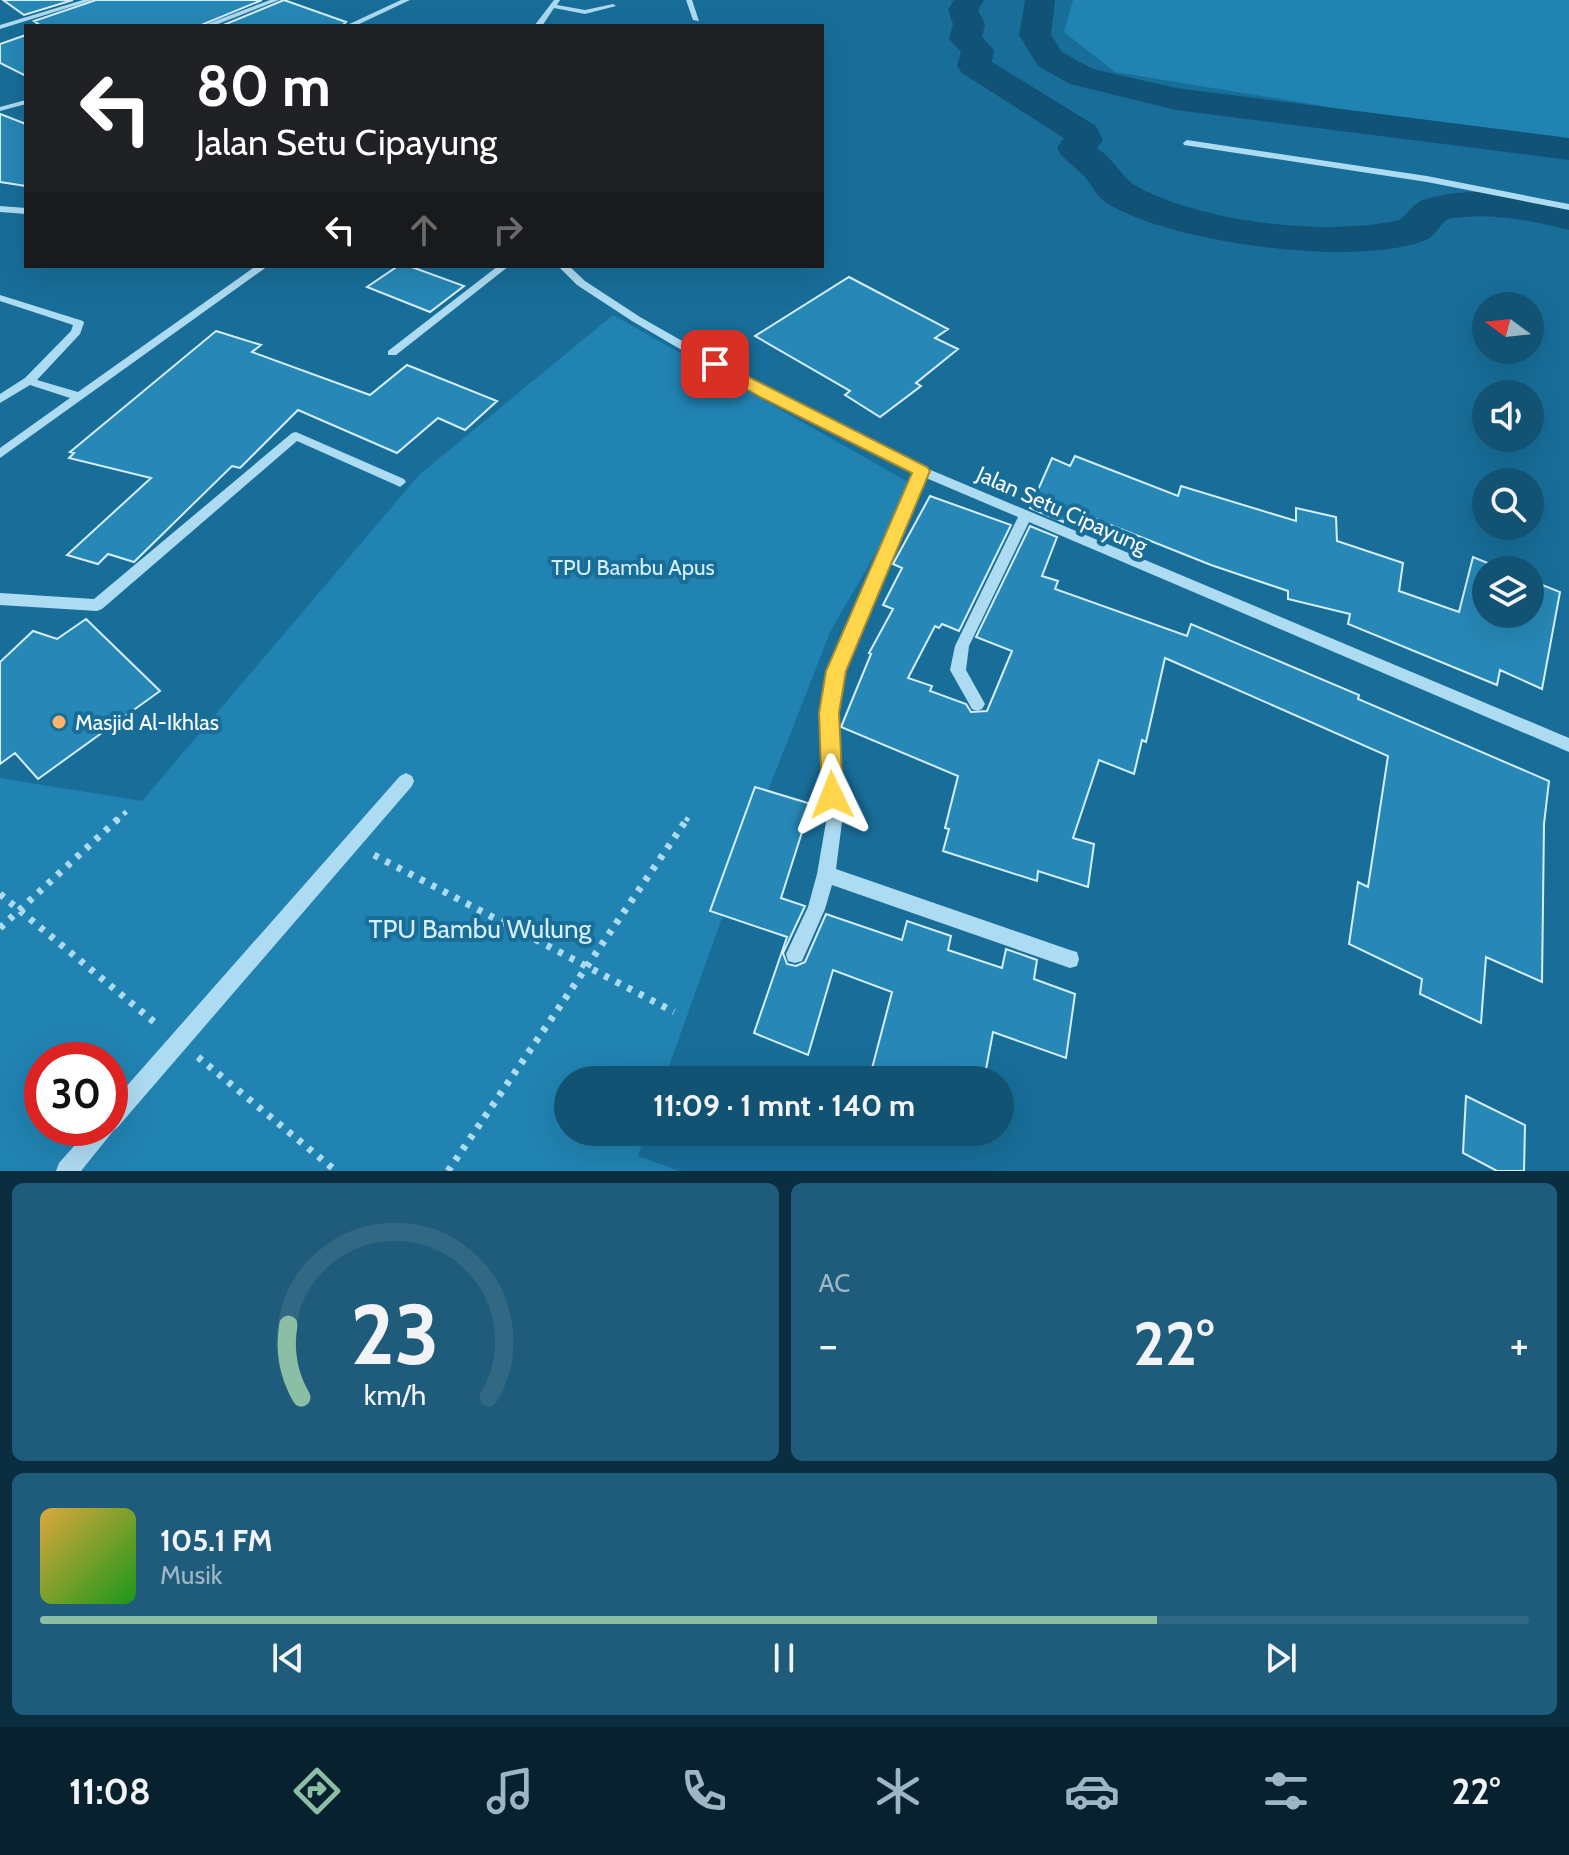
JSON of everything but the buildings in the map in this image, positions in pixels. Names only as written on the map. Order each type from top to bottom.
[{"type":"street","points":[[0,27],[90,0]]},
{"type":"street","points":[[211,24],[276,0]]},
{"type":"street","points":[[353,24],[407,0]]},
{"type":"street","points":[[689,0],[697,20]]},
{"type":"street","points":[[539,24],[555,3],[585,12],[613,6]]},
{"type":"street","points":[[0,109],[24,103]]},
{"type":"street","points":[[1187,143],[1427,179],[1569,207]]},
{"type":"street","points":[[0,209],[24,211]]},
{"type":"street","points":[[0,454],[260,268]]},
{"type":"street","points":[[392,353],[501,268]]},
{"type":"street","name":"Jalan Setu Cipayung","points":[[565,268],[581,283],[636,319],[741,380],[922,471],[1569,745]]},
{"type":"street","points":[[0,298],[79,323],[76,332],[29,381],[0,399]]},
{"type":"street","points":[[29,381],[80,397]]},
{"type":"street","points":[[0,599],[97,605],[296,436],[400,482]]},
{"type":"street","points":[[795,954],[816,909],[826,874],[834,822],[829,713],[836,671],[922,471]]},
{"type":"street","points":[[977,704],[958,670],[962,646],[1026,515]]},
{"type":"street","points":[[128,1100],[406,781]]},
{"type":"street","points":[[826,874],[1070,959]]},
{"type":"street","points":[[67,1171],[89,1146]]},
{"type":"path","points":[[0,928],[128,810]]},
{"type":"path","points":[[448,1171],[691,813]]},
{"type":"path","points":[[351,843],[674,1012]]},
{"type":"green space","points":[[1073,0],[1569,0],[1569,139],[1335,108],[1115,72],[1064,32]]},
{"type":"green space","points":[[613,315],[915,486],[831,630],[762,806],[669,1066],[554,1066],[554,1146],[641,1146],[638,1156],[679,1171],[0,1171],[0,778],[142,801],[419,475]]},
{"type":"waterway","points":[[969,0],[963,10],[969,24],[965,39],[978,50],[974,66],[1083,134],[1084,140],[1076,148],[1078,152],[1100,168],[1117,191],[1149,207],[1184,218],[1265,234],[1348,238],[1415,230],[1424,217],[1450,206],[1522,208],[1569,217]]},
{"type":"waterway","points":[[1040,0],[1035,35],[1050,59],[1082,77],[1176,99],[1569,149]]},
{"type":"place","name":"Masjid Al-Ikhlas","points":[[59,722]]},
{"type":"route","points":[[715,364],[768,395],[922,471],[836,671],[829,713],[832,795]]},
{"type":"park label","name":"TPU Bambu Apus","points":[[633,567]]},
{"type":"park label","name":"TPU Bambu Wulung","points":[[480,929]]}]
